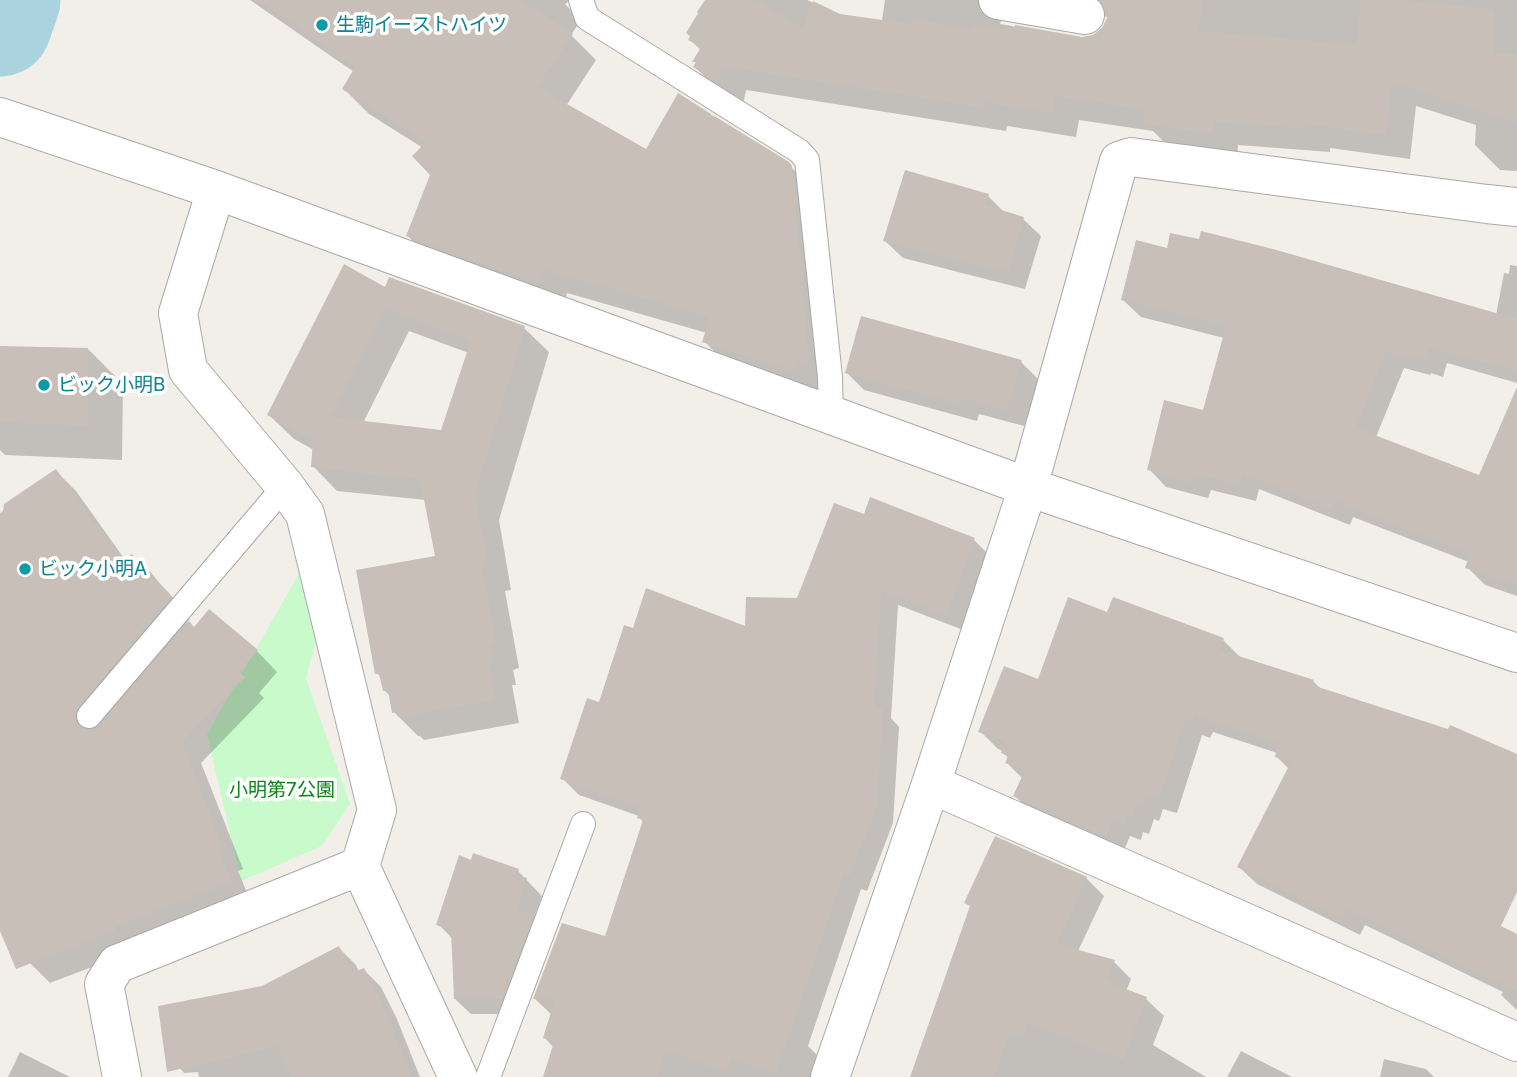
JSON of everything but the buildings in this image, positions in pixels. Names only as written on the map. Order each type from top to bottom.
[{"type":"street","points":[[998,0],[1085,15]]},
{"type":"street","points":[[0,117],[216,190],[1028,487],[1517,653]]},
{"type":"street","points":[[830,1077],[931,784],[1028,487],[1119,161],[1130,157],[1517,206]]},
{"type":"street","points":[[216,190],[178,313],[188,370],[305,513],[377,810],[360,866],[458,1077]]},
{"type":"street","points":[[931,784],[1517,1042]]},
{"type":"street","points":[[122,1077],[104,984],[117,964],[360,866]]},
{"type":"lane","points":[[581,0],[587,18],[799,151],[807,160],[830,377],[831,416]]},
{"type":"lane","points":[[89,716],[285,486]]},
{"type":"lane","points":[[488,1077],[583,824]]},
{"type":"green space","name":"小明第7公園","points":[[300,572],[316,641],[306,678],[350,804],[322,846],[241,881],[207,734]]},
{"type":"waterway","points":[[0,25],[9,0]]},
{"type":"place","name":"生駒イーストハイツ","points":[[322,25]]},
{"type":"place","name":"ビック小明B","points":[[44,385]]},
{"type":"place","name":"ビック小明A","points":[[25,569]]}]
